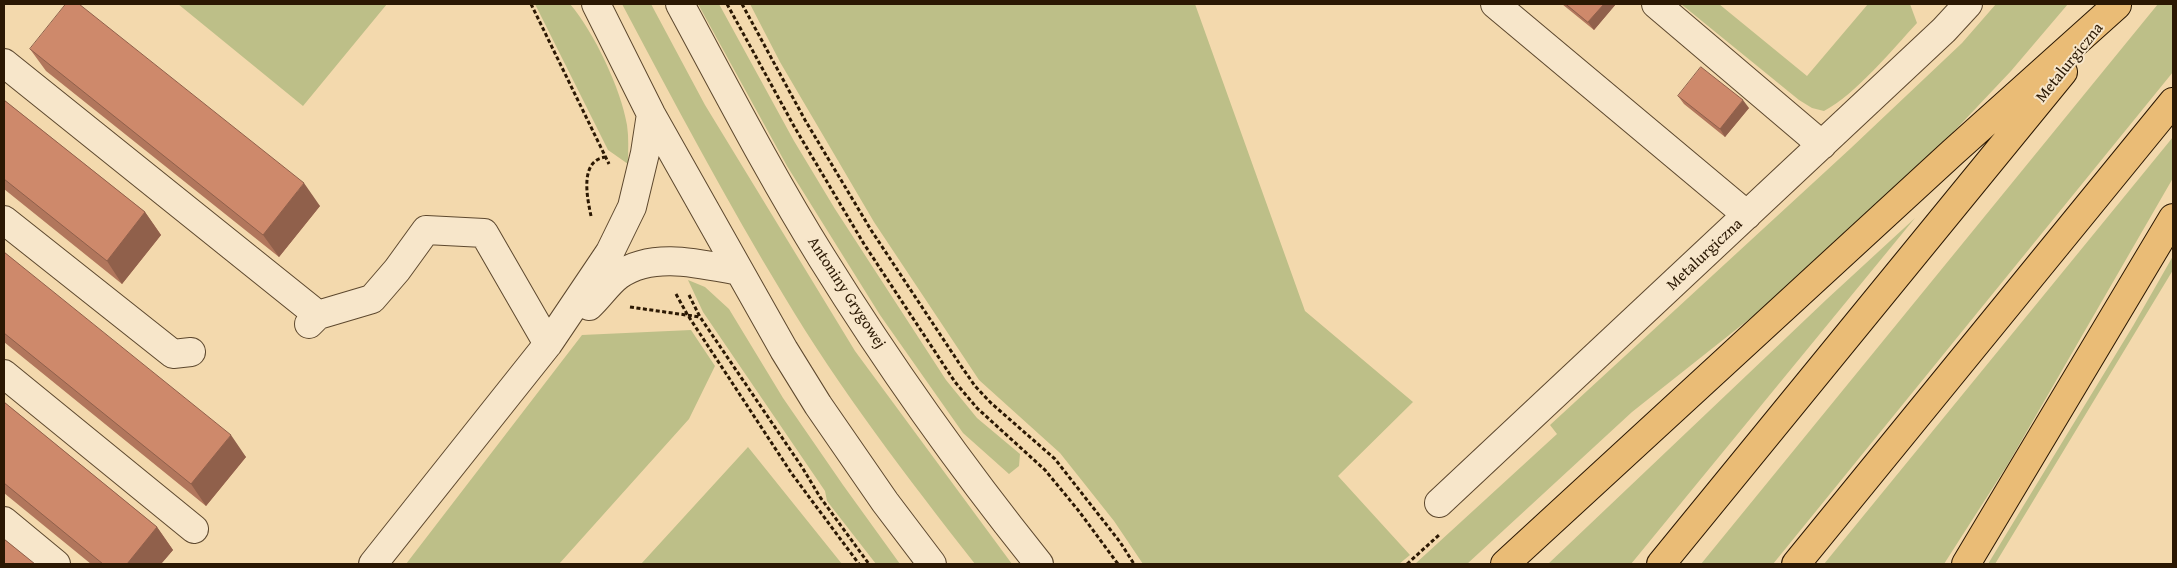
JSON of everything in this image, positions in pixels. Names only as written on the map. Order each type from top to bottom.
[{"type":"main road","points":[[1505,564],[1945,160],[2118,4]]},
{"type":"main road","name":"Metalurgiczna","points":[[1661,564],[2118,4]]},
{"type":"main road","points":[[1796,564],[2173,102]]},
{"type":"main road","points":[[1966,564],[2173,218]]},
{"type":"street","points":[[596,4],[651,114],[739,271],[818,406],[885,502],[932,564]]},
{"type":"street","name":"Antoniny Grygowej","points":[[680,4],[736,108],[822,258],[892,365],[958,458],[1039,564]]},
{"type":"street","points":[[1495,4],[1747,215]]},
{"type":"street","points":[[1656,4],[1822,145]]},
{"type":"street","name":"Metalurgiczna","points":[[1439,503],[1944,30],[1968,4]]},
{"type":"street","points":[[4,62],[314,320],[372,299],[397,270],[426,230],[484,233],[548,344]]},
{"type":"street","points":[[373,564],[548,344],[602,265],[632,208],[646,153],[651,114]]},
{"type":"street","points":[[4,220],[172,354],[191,352]]},
{"type":"street","points":[[548,344],[619,276],[641,265],[666,262],[696,263],[739,271]]},
{"type":"street","points":[[4,374],[194,529]]},
{"type":"street","points":[[4,521],[56,564]]},
{"type":"path","points":[[532,4],[610,165]]},
{"type":"path","points":[[727,4],[795,128],[864,244],[955,382],[977,408],[1045,470],[1078,510],[1118,564]]},
{"type":"path","points":[[742,4],[840,180],[975,386],[991,403],[1055,459],[1120,542],[1134,564]]},
{"type":"path","points":[[602,265],[586,188],[588,171],[596,159],[605,156],[620,163],[636,191]]},
{"type":"path","points":[[666,262],[688,314],[792,474],[859,564]]},
{"type":"path","points":[[666,262],[820,497],[869,564]]},
{"type":"path","points":[[592,303],[700,316]]},
{"type":"green space","points":[[178,4],[387,4],[303,106]]},
{"type":"green space","points":[[535,4],[570,4],[597,45],[613,78],[624,111],[628,135],[628,164],[608,150]]},
{"type":"green space","points":[[622,4],[651,4],[705,105],[855,351],[1012,564],[975,564],[851,399],[806,331],[742,224]]},
{"type":"green space","points":[[698,4],[719,4],[794,141],[835,209],[946,380],[977,418],[1020,454],[1019,466],[1009,474],[963,433],[880,315],[787,166]]},
{"type":"green space","points":[[750,4],[1195,4],[1305,311],[1413,402],[1338,476],[1410,555],[1399,564],[1143,564],[1114,521],[1060,453],[979,380],[874,222],[780,62]]},
{"type":"green space","points":[[1681,4],[1719,4],[1807,76],[1868,4],[1910,4],[1917,23],[1861,83],[1849,94],[1824,111],[1812,108],[1799,100]]},
{"type":"green space","points":[[1996,4],[2068,4],[2011,71],[1909,179],[1796,282],[1632,412],[1467,564],[1415,564],[1557,434],[1550,425],[1851,148],[1962,43]]},
{"type":"green space","points":[[2158,4],[2173,4],[2173,72],[1773,564],[1701,564]]},
{"type":"green space","points":[[2173,137],[2173,178],[2008,464],[1944,564],[1824,564]]},
{"type":"green space","points":[[1915,218],[1631,564],[1548,564],[1827,299]]},
{"type":"green space","points":[[2173,256],[2173,270],[1995,564],[1988,564],[2133,326]]},
{"type":"green space","points":[[688,280],[705,287],[729,309],[783,398],[900,564],[876,564],[827,501],[825,491],[703,312]]},
{"type":"green space","points":[[691,330],[715,366],[689,419],[559,564],[406,564],[582,335]]},
{"type":"green space","points":[[748,447],[842,564],[641,564]]},
{"type":"building","points":[[66,4],[79,4],[304,183],[263,235],[30,49]]},
{"type":"building","points":[[1566,4],[1604,4],[1588,22]]},
{"type":"building","points":[[1701,67],[1743,100],[1720,129],[1678,96]]},
{"type":"building","points":[[4,100],[145,212],[107,261],[4,179]]},
{"type":"building","points":[[4,252],[231,435],[191,484],[4,333]]},
{"type":"building","points":[[4,402],[157,527],[127,564],[103,564],[4,483]]},
{"type":"building","points":[[4,539],[35,564],[4,564]]}]
